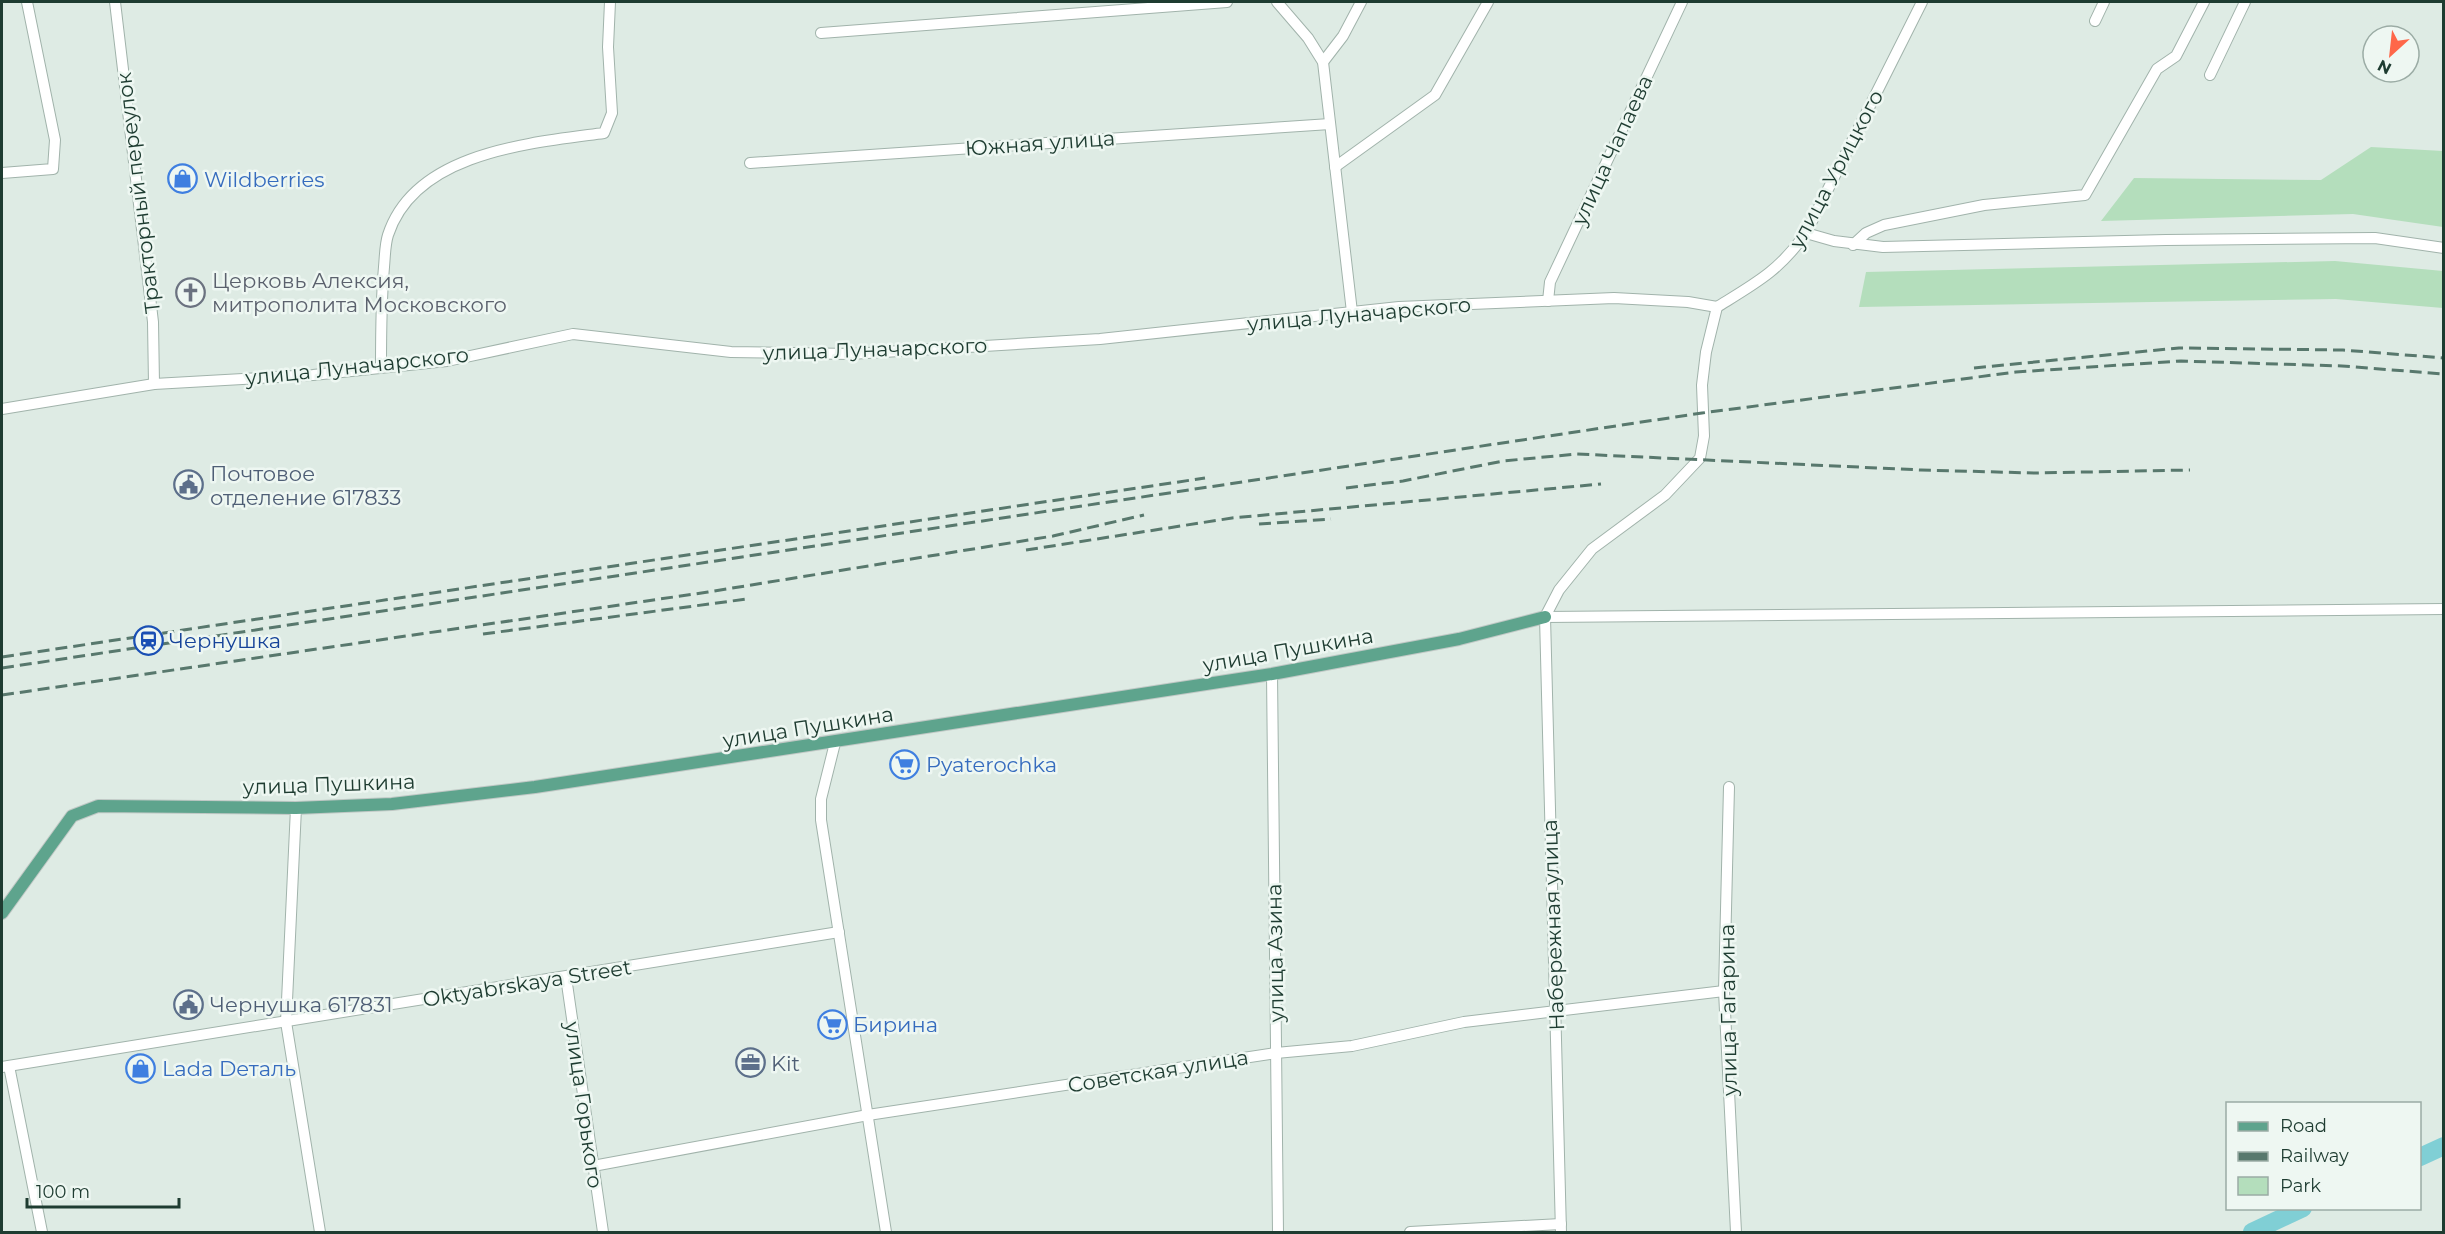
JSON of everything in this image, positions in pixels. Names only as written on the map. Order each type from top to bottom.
[{"type":"main road","name":"улица Пушкина","points":[[2,913],[72,816],[98,806],[296,808],[392,804],[535,787],[835,743],[1272,674],[1459,639],[1545,617]]},
{"type":"street","points":[[2,173],[53,169],[55,140],[27,2]]},
{"type":"street","name":"Тракторный переулок","points":[[115,2],[153,322],[154,384]]},
{"type":"street","points":[[381,368],[381,302],[387,237],[399,208],[444,169],[522,144],[604,134],[612,113],[608,47],[610,2]]},
{"type":"street","points":[[821,33],[1227,2]]},
{"type":"street","points":[[1277,2],[1308,38],[1323,62],[1352,312]]},
{"type":"street","points":[[1323,62],[1343,36],[1361,2]]},
{"type":"street","points":[[1335,167],[1435,95],[1488,2]]},
{"type":"street","name":"улица Чапаева","points":[[1548,301],[1550,282],[1682,2]]},
{"type":"street","name":"улица Урицкого","points":[[1717,307],[1771,274],[1791,255],[1806,233],[1922,2]]},
{"type":"street","points":[[2095,21],[2104,2]]},
{"type":"street","points":[[1853,245],[1866,233],[1884,225],[1984,205],[2085,195],[2157,69],[2176,56],[2204,2]]},
{"type":"street","points":[[2210,75],[2245,2]]},
{"type":"street","name":"Южная улица","points":[[750,163],[1330,124]]},
{"type":"street","points":[[1806,233],[1853,245],[1883,247],[2166,240],[2375,238],[2444,248]]},
{"type":"street","name":"улица Луначарского","points":[[2,409],[154,384],[381,368],[447,361],[573,334],[731,352],[850,354],[1100,339],[1352,312],[1548,301],[1614,298],[1688,302],[1717,307]]},
{"type":"street","points":[[1717,307],[1706,352],[1702,385],[1704,436],[1700,458],[1665,495],[1592,549],[1558,590],[1545,617],[2444,609]]},
{"type":"street","name":"Набережная улица","points":[[1545,617],[1561,1228]]},
{"type":"street","name":"улица Азина","points":[[1272,674],[1278,1233]]},
{"type":"street","points":[[835,743],[821,799],[821,820],[886,1233]]},
{"type":"street","name":"улица Гагарина","points":[[1729,788],[1724,992],[1736,1233]]},
{"type":"street","points":[[296,808],[286,1022],[320,1233]]},
{"type":"street","name":"Oktyabrskaya Street","points":[[5,1066],[839,932]]},
{"type":"street","name":"улица Горького","points":[[566,976],[603,1233]]},
{"type":"street","name":"Советская улица","points":[[593,1166],[868,1115],[1276,1053],[1352,1046],[1464,1022],[1724,992]]},
{"type":"street","points":[[5,1066],[42,1233]]},
{"type":"street","points":[[1410,1233],[1561,1228]]},
{"type":"green space","points":[[2371,147],[2443,151],[2443,227],[2353,214],[2101,221],[2134,178],[2321,180]]},
{"type":"green space","points":[[2335,261],[2443,271],[2443,308],[2336,299],[1859,307],[1866,272]]},
{"type":"waterway","points":[[2421,1157],[2444,1146]]},
{"type":"waterway","points":[[2252,1232],[2299,1210]]},
{"type":"railway","points":[[1974,368],[2179,348],[2343,350],[2444,358]]},
{"type":"railway","points":[[2,668],[1702,413],[2016,372],[2181,361],[2342,366],[2444,374]]},
{"type":"railway","points":[[1346,488],[1403,481],[1503,461],[1577,454],[2035,473],[2190,470]]},
{"type":"railway","points":[[2,657],[1205,478]]},
{"type":"railway","points":[[1026,550],[1232,518],[1601,484]]},
{"type":"railway","points":[[2,695],[708,592],[1053,536],[1144,515]]},
{"type":"railway","points":[[1259,524],[1331,519]]},
{"type":"railway","points":[[483,634],[747,599]]},
{"type":"place","name":"Wildberries","points":[[183,179]]},
{"type":"place","name":"Церковь Алексия, митрополита Московского","points":[[191,292]]},
{"type":"place","name":"Почтовое отделение 617833","points":[[189,485]]},
{"type":"place","name":"Чернушка","points":[[148,640]]},
{"type":"place","name":"Pyaterochka","points":[[905,764]]},
{"type":"place","name":"Чернушка 617831","points":[[189,1004]]},
{"type":"place","name":"Бирина","points":[[832,1024]]},
{"type":"place","name":"Kit","points":[[750,1063]]},
{"type":"place","name":"Lada Dеталь","points":[[141,1068]]}]
